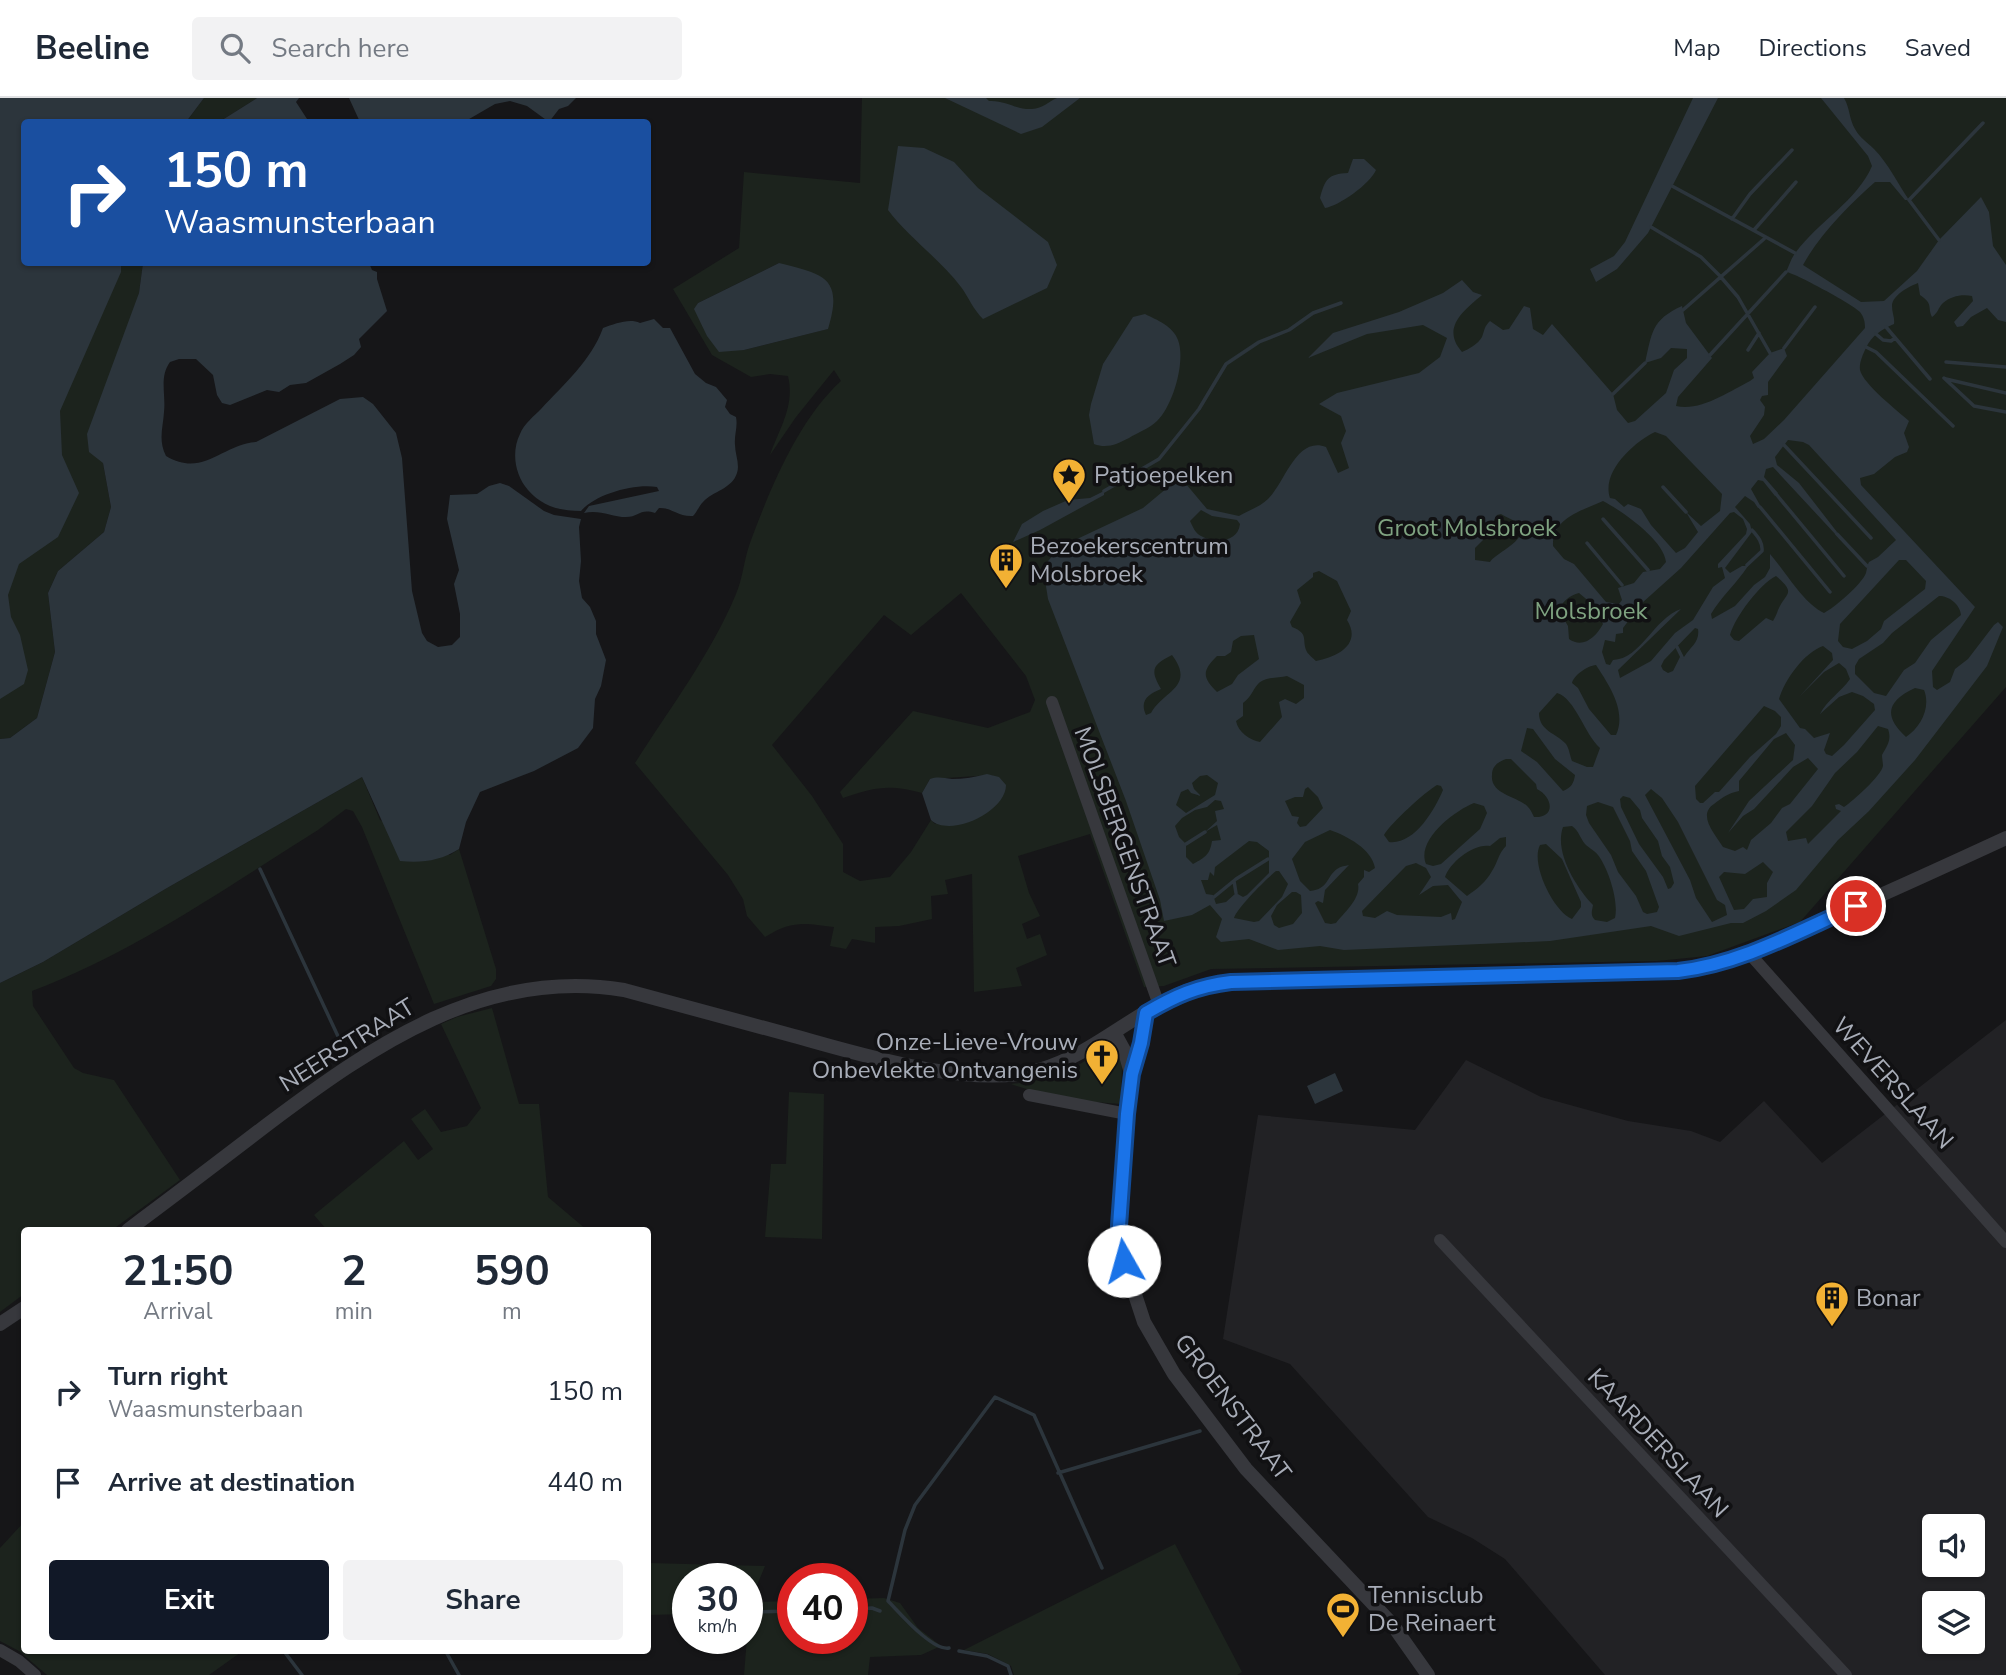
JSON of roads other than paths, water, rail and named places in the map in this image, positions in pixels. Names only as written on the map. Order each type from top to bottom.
[{"type":"street","name":"MOLSBERGENSTRAAT","points":[[1052,702],[1159,1005]]},
{"type":"street","name":"NEERSTRAAT","points":[[132,1227],[367,1053],[437,1016],[477,1000],[503,994],[559,987],[624,990],[875,1058],[976,1076],[1005,1077],[1068,1060],[1159,1005],[1204,986],[1231,982],[1702,969],[1749,953],[2006,838]]},
{"type":"street","name":"WEVERSLAAN","points":[[1749,953],[2006,1242]]},
{"type":"street","name":"GROENSTRAAT","points":[[1146,1013],[1132,1074],[1119,1226],[1124,1261],[1143,1322],[1174,1374],[1246,1469],[1392,1623],[1428,1675]]},
{"type":"street","name":"GROENSTRAAT","points":[[1114,1032],[1129,1061],[1132,1074]]},
{"type":"street","points":[[1029,1096],[1127,1114]]},
{"type":"street","name":"KAARDERSLAAN","points":[[1440,1240],[1846,1675]]},
{"type":"street","points":[[0,1324],[21,1310]]},
{"type":"street","points":[[0,1650],[35,1675]]},
{"type":"waterway","points":[[1939,240],[1909,200],[1983,123]]},
{"type":"waterway","points":[[1732,219],[1750,194],[1792,150]]},
{"type":"waterway","points":[[1754,230],[1796,182]]},
{"type":"waterway","points":[[1672,186],[1795,253]]},
{"type":"waterway","points":[[1651,227],[1701,257],[1720,276],[1738,297],[1770,353]]},
{"type":"waterway","points":[[1683,310],[1764,239]]},
{"type":"waterway","points":[[1710,355],[1786,272]]},
{"type":"waterway","points":[[1104,491],[1159,459],[1199,409],[1226,364],[1259,342],[1289,330],[1313,313],[1341,303]]},
{"type":"waterway","points":[[1784,348],[1815,307]]},
{"type":"waterway","points":[[1886,327],[1930,379]]},
{"type":"waterway","points":[[1748,350],[1759,333]]},
{"type":"waterway","points":[[1876,334],[1883,340],[1891,341],[1895,338]]},
{"type":"waterway","points":[[1866,347],[1876,352],[1953,426]]},
{"type":"waterway","points":[[1946,362],[2006,367]]},
{"type":"waterway","points":[[1613,394],[1645,363]]},
{"type":"waterway","points":[[1944,378],[1974,406],[2006,412]]},
{"type":"waterway","points":[[1946,379],[2006,393]]},
{"type":"waterway","points":[[1784,445],[1871,538]]},
{"type":"waterway","points":[[1663,487],[1686,512]]},
{"type":"waterway","points":[[1776,494],[1844,576]]},
{"type":"waterway","points":[[1760,507],[1830,592]]},
{"type":"waterway","points":[[1603,519],[1648,570]]},
{"type":"waterway","points":[[1747,565],[1762,551],[1761,542],[1752,530]]},
{"type":"waterway","points":[[1837,534],[1867,566]]},
{"type":"waterway","points":[[1587,543],[1622,585]]},
{"type":"waterway","points":[[1677,647],[1682,657]]},
{"type":"waterway","points":[[1186,844],[1205,832]]},
{"type":"waterway","points":[[1214,897],[1268,859]]},
{"type":"waterway","points":[[260,869],[343,1047]]},
{"type":"waterway","points":[[1234,881],[1236,893]]},
{"type":"waterway","points":[[949,1648],[925,1638],[888,1601],[905,1530],[915,1505],[995,1397],[1034,1415],[1102,1568]]},
{"type":"waterway","points":[[1058,1473],[1200,1431]]},
{"type":"waterway","points":[[868,1608],[880,1611]]},
{"type":"waterway","points":[[763,1612],[777,1611]]},
{"type":"waterway","points":[[959,1651],[987,1656],[1008,1666],[1011,1675]]},
{"type":"waterway","points":[[286,1654],[302,1675]]},
{"type":"waterway","points":[[447,1654],[459,1675]]},
{"type":"place","name":"Patjoepelken","points":[[1069,505]]},
{"type":"place","name":"Bezoekerscentrum Molsbroek","points":[[1006,590]]},
{"type":"place","name":"Onze-Lieve-Vrouw Onbevlekte Ontvangenis","points":[[1102,1086]]},
{"type":"place","name":"Bonar","points":[[1832,1328]]},
{"type":"place","name":"Tennisclub De Reinaert","points":[[1343,1639]]},
{"type":"park label","name":"Groot Molsbroek","points":[[1467,528]]},
{"type":"park label","name":"Molsbroek","points":[[1591,611]]}]
